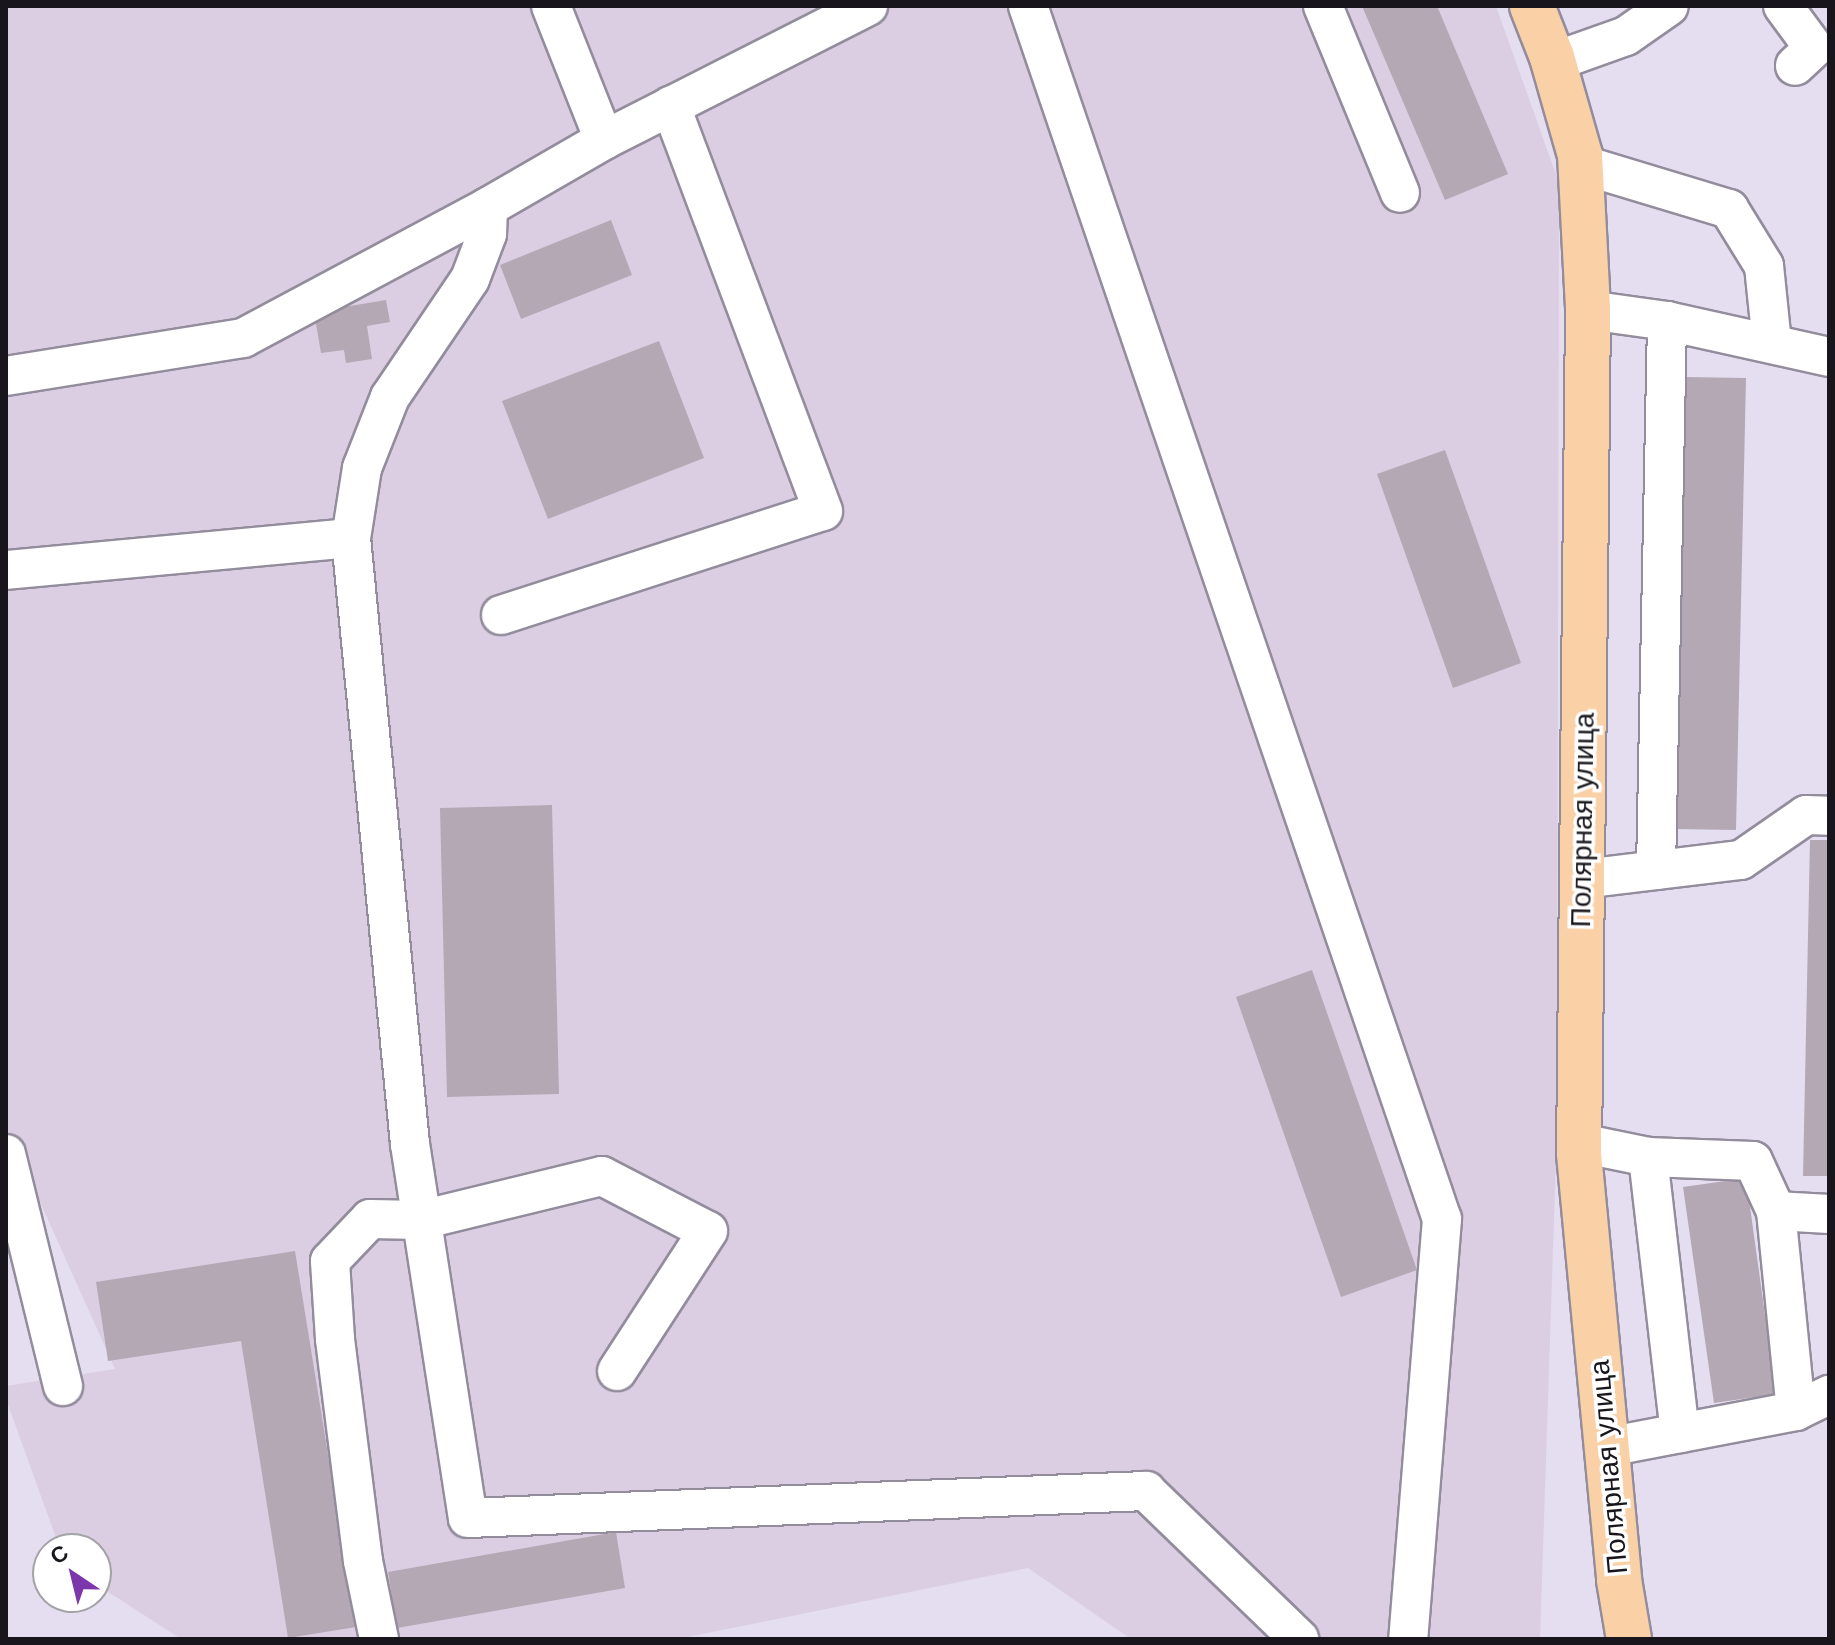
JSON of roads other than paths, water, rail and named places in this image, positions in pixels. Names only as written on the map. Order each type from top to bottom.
[{"type":"main road","name":"Полярная улица","points":[[1532,6],[1553,62],[1580,164],[1588,310],[1580,1143],[1619,1580],[1629,1639]]},
{"type":"lane","points":[[551,6],[604,140]]},
{"type":"lane","points":[[6,376],[243,338],[488,207],[604,140],[868,6]]},
{"type":"lane","points":[[1028,6],[1442,1219],[1408,1639]]},
{"type":"lane","points":[[1323,6],[1400,193]]},
{"type":"lane","points":[[1553,62],[1626,36],[1669,6]]},
{"type":"lane","points":[[1783,6],[1814,48],[1795,66]]},
{"type":"lane","points":[[501,615],[823,511],[671,106]]},
{"type":"lane","points":[[1580,164],[1729,209],[1764,266],[1772,344]]},
{"type":"lane","points":[[488,207],[487,234],[470,279],[390,397],[362,468],[351,538],[408,1129],[468,1518],[1146,1491],[1299,1639]]},
{"type":"lane","points":[[1588,310],[1667,321],[1829,357]]},
{"type":"lane","points":[[1656,870],[1667,321]]},
{"type":"lane","points":[[6,570],[351,538]]},
{"type":"lane","points":[[1583,879],[1741,860],[1806,815],[1829,816]]},
{"type":"lane","points":[[1580,1143],[1648,1157],[1753,1161],[1776,1211],[1812,1403],[1607,1447]]},
{"type":"lane","points":[[6,1154],[63,1386]]},
{"type":"lane","points":[[1648,1157],[1680,1433]]},
{"type":"lane","points":[[379,1639],[363,1561],[335,1339],[330,1261],[370,1219],[421,1220],[602,1176],[708,1231],[617,1371]]},
{"type":"lane","points":[[1776,1211],[1829,1214]]}]
